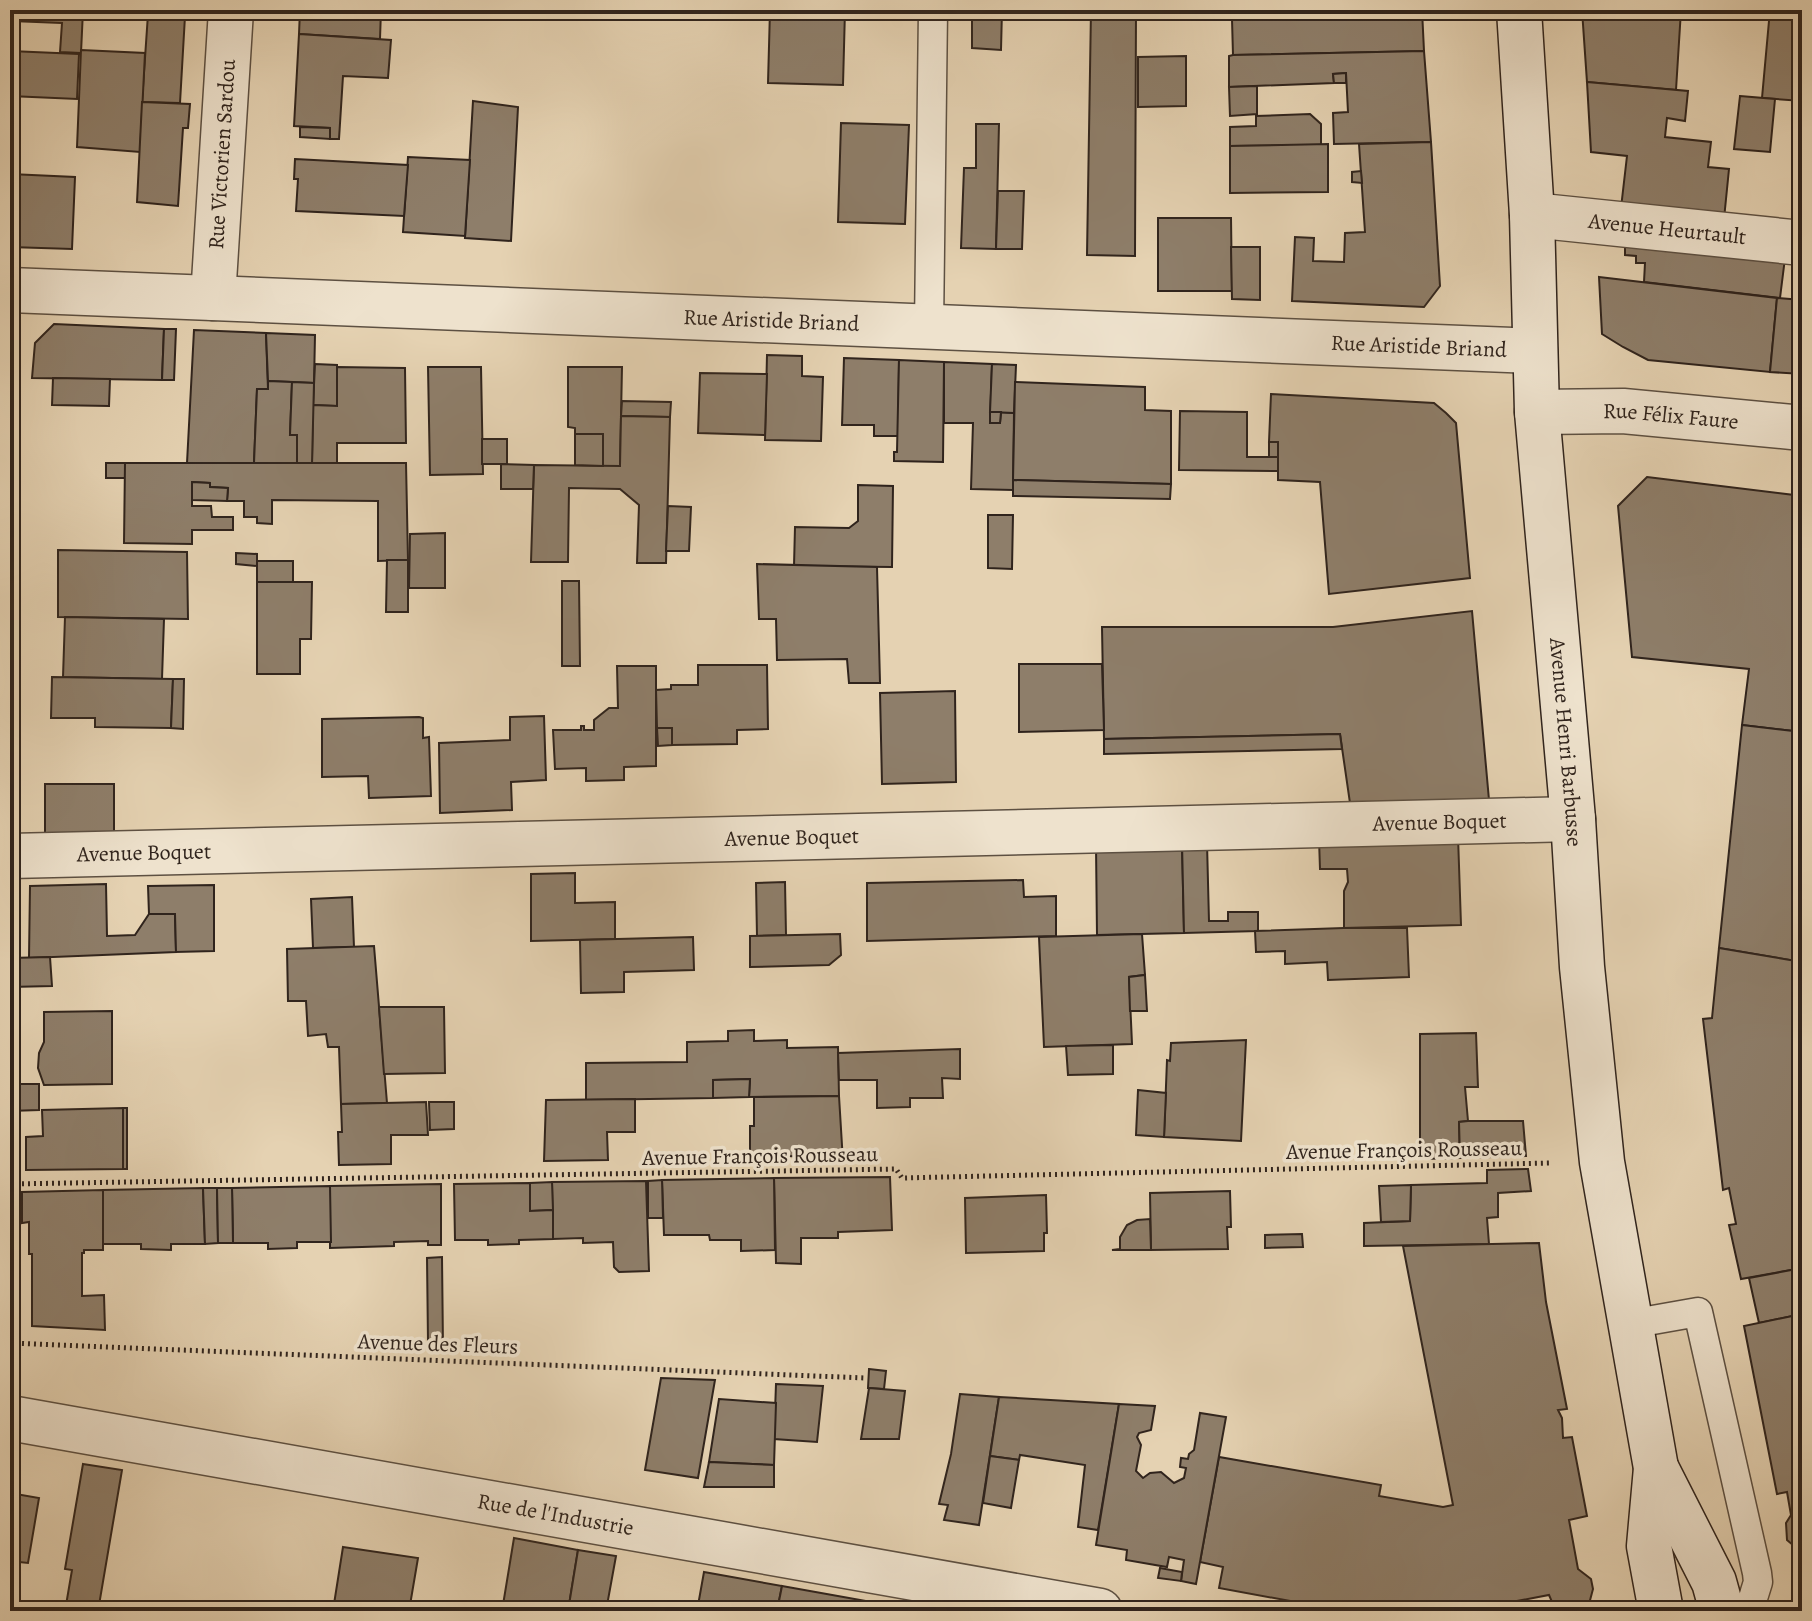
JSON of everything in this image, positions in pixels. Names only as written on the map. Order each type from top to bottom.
[{"type":"street","name":"Rue Victorien Sardou","points":[[213,298],[231,10]]},
{"type":"street","name":"Avenue Henri Barbusse","points":[[1519,10],[1532,215],[1537,412],[1573,819],[1582,967],[1602,1162],[1656,1468]]},
{"type":"street","name":"Avenue Heurtault","points":[[1532,215],[1802,243]]},
{"type":"street","name":"Rue Aristide Briand","points":[[10,290],[1535,351]]},
{"type":"street","name":"Rue Félix Faure","points":[[1537,412],[1623,411],[1802,428]]},
{"type":"street","name":"Avenue Boquet","points":[[10,856],[1573,819]]},
{"type":"street","name":"Rue de l'Industrie","points":[[10,1418],[1100,1611]]},
{"type":"street","points":[[1656,1468],[1649,1546],[1661,1611]]},
{"type":"street","points":[[1656,1468],[1714,1582],[1722,1611]]},
{"type":"lane","points":[[929,327],[933,10]]},
{"type":"lane","points":[[1630,1324],[1698,1312],[1757,1573],[1758,1582],[1749,1611]]},
{"type":"path","name":"Avenue François Rousseau","points":[[10,1184],[896,1169],[902,1178],[1602,1162]]},
{"type":"path","name":"Avenue des Fleurs","points":[[10,1343],[865,1378]]},
{"type":"building","points":[[13,10],[83,10],[81,53],[60,52],[62,23],[12,21]]},
{"type":"building","points":[[83,10],[95,10],[94,20],[82,20]]},
{"type":"building","points":[[300,10],[381,10],[380,39],[299,34]]},
{"type":"building","points":[[770,10],[845,10],[843,85],[768,83]]},
{"type":"building","points":[[972,10],[1002,10],[1001,50],[972,48]]},
{"type":"building","points":[[1091,10],[1136,10],[1135,256],[1087,255]]},
{"type":"building","points":[[1136,10],[1203,10],[1193,11],[1194,18],[1177,19],[1176,12],[1136,13]]},
{"type":"building","points":[[1293,10],[1422,10],[1424,51],[1233,55],[1232,19],[1293,18]]},
{"type":"building","points":[[1582,10],[1681,10],[1676,90],[1587,82]]},
{"type":"building","points":[[1770,10],[1802,10],[1802,101],[1762,98]]},
{"type":"building","points":[[148,14],[185,16],[180,103],[142,102]]},
{"type":"building","points":[[299,34],[391,40],[388,78],[343,76],[339,139],[330,139],[330,128],[294,126]]},
{"type":"building","points":[[81,50],[145,53],[140,152],[77,147]]},
{"type":"building","points":[[10,51],[79,54],[77,99],[10,96]]},
{"type":"building","points":[[1424,51],[1431,142],[1334,144],[1333,113],[1348,112],[1346,73],[1333,74],[1334,83],[1229,87],[1229,56],[1233,55]]},
{"type":"building","points":[[1186,56],[1186,106],[1138,107],[1138,57]]},
{"type":"building","points":[[1346,73],[1346,83],[1334,83],[1333,74]]},
{"type":"building","points":[[1587,82],[1688,91],[1685,121],[1667,118],[1665,137],[1711,142],[1708,167],[1729,169],[1724,219],[1621,208],[1627,156],[1591,152]]},
{"type":"building","points":[[1257,86],[1257,114],[1230,116],[1229,87]]},
{"type":"building","points":[[1740,96],[1775,99],[1770,152],[1734,149]]},
{"type":"building","points":[[473,101],[518,107],[511,241],[465,238]]},
{"type":"building","points":[[142,102],[190,104],[188,128],[183,128],[178,206],[137,202]]},
{"type":"building","points":[[1310,114],[1321,124],[1321,145],[1230,146],[1230,127],[1256,126],[1256,116]]},
{"type":"building","points":[[841,123],[909,125],[905,224],[838,222]]},
{"type":"building","points":[[976,124],[999,124],[996,249],[961,248],[964,168],[976,168]]},
{"type":"building","points":[[300,127],[330,128],[330,139],[300,137]]},
{"type":"building","points":[[1431,142],[1440,286],[1424,307],[1292,301],[1295,237],[1314,238],[1313,261],[1344,262],[1345,233],[1365,232],[1359,144]]},
{"type":"building","points":[[1328,144],[1328,192],[1230,193],[1230,146]]},
{"type":"building","points":[[408,157],[470,160],[465,236],[403,232]]},
{"type":"building","points":[[295,159],[408,165],[404,216],[296,211],[298,179],[294,179]]},
{"type":"building","points":[[1361,171],[1362,183],[1352,182],[1352,172]]},
{"type":"building","points":[[10,174],[75,177],[72,249],[10,247]]},
{"type":"building","points":[[998,191],[1024,191],[1022,249],[996,249]]},
{"type":"building","points":[[1158,218],[1231,218],[1232,291],[1158,291]]},
{"type":"building","points":[[1625,241],[1785,258],[1780,298],[1644,282],[1645,263],[1636,263],[1636,256],[1625,255]]},
{"type":"building","points":[[1231,247],[1260,247],[1260,300],[1232,299]]},
{"type":"building","points":[[1599,277],[1777,298],[1770,372],[1648,360],[1623,347],[1602,334]]},
{"type":"building","points":[[1777,298],[1802,300],[1802,374],[1770,372]]},
{"type":"building","points":[[54,324],[164,329],[162,380],[32,378],[35,343]]},
{"type":"building","points":[[164,329],[176,329],[174,380],[162,380]]},
{"type":"building","points":[[194,330],[266,333],[268,389],[257,389],[254,463],[187,463]]},
{"type":"building","points":[[266,333],[315,335],[314,383],[268,381]]},
{"type":"building","points":[[767,355],[802,356],[802,376],[823,377],[821,441],[765,440]]},
{"type":"building","points":[[844,358],[899,360],[898,436],[874,436],[874,425],[842,425]]},
{"type":"building","points":[[899,360],[944,362],[943,462],[894,461],[894,452],[897,452]]},
{"type":"building","points":[[944,362],[992,364],[990,423],[1000,423],[1001,412],[1014,413],[1013,490],[971,489],[973,423],[944,423]]},
{"type":"building","points":[[315,364],[337,365],[337,406],[313,405]]},
{"type":"building","points":[[992,364],[1016,365],[1014,413],[990,412]]},
{"type":"building","points":[[337,367],[405,368],[406,443],[337,443],[337,463],[312,463],[313,405],[337,406]]},
{"type":"building","points":[[428,367],[481,367],[483,474],[430,475]]},
{"type":"building","points":[[568,367],[622,367],[620,466],[603,466],[603,434],[575,434],[575,428],[568,427]]},
{"type":"building","points":[[700,373],[767,374],[765,435],[698,433]]},
{"type":"building","points":[[53,378],[110,379],[109,406],[52,405]]},
{"type":"building","points":[[268,381],[292,382],[290,435],[297,435],[297,463],[254,463],[257,389],[268,389]]},
{"type":"building","points":[[292,382],[314,383],[312,463],[297,463],[297,435],[290,435]]},
{"type":"building","points":[[1015,382],[1145,387],[1145,410],[1171,411],[1171,484],[1013,480]]},
{"type":"building","points":[[1271,394],[1434,403],[1446,413],[1456,423],[1470,578],[1329,594],[1320,482],[1278,480],[1278,442],[1269,442]]},
{"type":"building","points":[[622,401],[671,402],[670,417],[621,416]]},
{"type":"building","points":[[1180,411],[1247,412],[1247,457],[1278,457],[1278,471],[1179,470]]},
{"type":"building","points":[[990,412],[1001,412],[1000,423],[990,423]]},
{"type":"building","points":[[621,416],[670,417],[666,563],[637,563],[639,505],[620,489],[569,488],[568,562],[531,562],[534,465],[620,466]]},
{"type":"building","points":[[575,434],[603,434],[603,466],[575,465]]},
{"type":"building","points":[[482,439],[507,439],[507,464],[482,464]]},
{"type":"building","points":[[1269,442],[1278,442],[1278,457],[1269,457]]},
{"type":"building","points":[[106,463],[125,463],[125,478],[106,478]]},
{"type":"building","points":[[125,463],[406,463],[408,560],[378,561],[378,501],[272,500],[272,524],[257,523],[257,517],[244,517],[244,501],[227,501],[228,488],[210,487],[210,483],[192,482],[192,506],[211,506],[212,517],[233,517],[233,530],[192,530],[192,544],[124,543]]},
{"type":"building","points":[[501,464],[534,465],[533,489],[501,489]]},
{"type":"building","points":[[1647,477],[1802,496],[1802,732],[1742,725],[1749,669],[1632,657],[1618,506]]},
{"type":"building","points":[[1013,480],[1171,484],[1170,499],[1013,496]]},
{"type":"building","points":[[192,482],[228,488],[227,501],[192,500]]},
{"type":"building","points":[[858,485],[893,486],[892,567],[794,566],[795,527],[849,528],[858,521]]},
{"type":"building","points":[[668,506],[691,507],[689,551],[666,551]]},
{"type":"building","points":[[988,515],[1013,515],[1012,569],[988,568]]},
{"type":"building","points":[[445,533],[445,588],[409,588],[410,534]]},
{"type":"building","points":[[58,550],[187,552],[188,619],[58,617]]},
{"type":"building","points":[[236,553],[257,554],[257,566],[236,564]]},
{"type":"building","points":[[387,560],[408,560],[408,612],[386,612]]},
{"type":"building","points":[[257,561],[293,561],[293,582],[257,582]]},
{"type":"building","points":[[757,564],[877,567],[880,683],[849,683],[847,659],[777,660],[776,619],[759,619]]},
{"type":"building","points":[[562,581],[579,581],[580,666],[562,666]]},
{"type":"building","points":[[257,582],[312,582],[311,639],[300,639],[300,674],[257,674]]},
{"type":"building","points":[[1472,611],[1489,800],[1351,810],[1340,734],[1104,739],[1102,627],[1333,627]]},
{"type":"building","points":[[65,617],[164,619],[162,679],[63,677]]},
{"type":"building","points":[[1019,664],[1102,664],[1104,730],[1019,732]]},
{"type":"building","points":[[698,665],[767,665],[768,729],[737,730],[737,744],[672,745],[672,728],[657,728],[656,690],[671,689],[671,685],[698,685]]},
{"type":"building","points":[[617,666],[656,666],[656,766],[624,767],[624,780],[586,781],[586,768],[555,769],[553,730],[581,730],[584,726],[584,730],[594,730],[594,720],[609,708],[618,708]]},
{"type":"building","points":[[52,677],[173,679],[171,728],[95,727],[95,718],[51,718]]},
{"type":"building","points":[[173,679],[184,679],[183,729],[171,728]]},
{"type":"building","points":[[955,691],[956,782],[882,784],[880,693]]},
{"type":"building","points":[[544,716],[546,780],[511,782],[512,810],[440,813],[439,743],[510,740],[510,717]]},
{"type":"building","points":[[423,718],[423,738],[429,737],[431,796],[369,798],[368,776],[322,777],[322,719]]},
{"type":"building","points":[[1742,725],[1802,732],[1802,962],[1719,948]]},
{"type":"building","points":[[657,728],[672,728],[672,745],[658,746]]},
{"type":"building","points":[[1340,734],[1342,749],[1104,754],[1104,739]]},
{"type":"building","points":[[45,784],[114,784],[114,840],[45,840]]},
{"type":"building","points":[[1458,836],[1461,925],[1344,928],[1347,869],[1320,869],[1319,839]]},
{"type":"building","points":[[1182,843],[1184,933],[1097,935],[1096,846]]},
{"type":"building","points":[[1182,843],[1207,843],[1209,921],[1228,921],[1228,912],[1258,912],[1258,931],[1184,933]]},
{"type":"building","points":[[575,873],[575,903],[615,902],[615,939],[531,941],[531,874]]},
{"type":"building","points":[[1023,880],[1024,897],[1056,896],[1056,936],[867,941],[867,883]]},
{"type":"building","points":[[785,882],[786,935],[757,936],[756,883]]},
{"type":"building","points":[[106,884],[107,936],[135,935],[149,914],[175,914],[176,952],[29,958],[30,886]]},
{"type":"building","points":[[214,885],[214,951],[176,952],[175,914],[149,914],[148,886]]},
{"type":"building","points":[[352,897],[354,947],[313,948],[311,899]]},
{"type":"building","points":[[1407,928],[1409,977],[1328,980],[1327,962],[1285,964],[1285,951],[1256,952],[1255,931]]},
{"type":"building","points":[[840,934],[841,955],[829,965],[750,967],[750,936]]},
{"type":"building","points":[[1142,934],[1145,975],[1129,977],[1132,1044],[1044,1047],[1039,937]]},
{"type":"building","points":[[693,937],[694,970],[624,972],[624,992],[581,993],[580,940]]},
{"type":"building","points":[[374,946],[387,1103],[341,1104],[339,1047],[328,1047],[326,1034],[308,1036],[306,1001],[288,1001],[287,949]]},
{"type":"building","points":[[1719,948],[1802,962],[1802,1268],[1741,1279],[1729,1225],[1736,1224],[1729,1188],[1723,1190],[1703,1019],[1712,1018]]},
{"type":"building","points":[[50,957],[52,986],[10,987],[10,958]]},
{"type":"building","points":[[1145,975],[1147,1011],[1130,1011],[1129,977]]},
{"type":"building","points":[[379,1007],[444,1007],[445,1073],[384,1074]]},
{"type":"building","points":[[112,1011],[112,1084],[44,1085],[38,1068],[44,1042],[44,1012]]},
{"type":"building","points":[[754,1030],[754,1041],[787,1040],[787,1048],[838,1047],[839,1096],[749,1097],[750,1079],[713,1080],[713,1098],[586,1100],[586,1063],[687,1062],[687,1042],[728,1041],[728,1031]]},
{"type":"building","points":[[1476,1033],[1478,1087],[1465,1087],[1468,1121],[1459,1122],[1460,1158],[1420,1159],[1420,1034]]},
{"type":"building","points":[[1246,1040],[1241,1141],[1164,1137],[1167,1060],[1170,1061],[1171,1043]]},
{"type":"building","points":[[1113,1045],[1113,1074],[1068,1075],[1066,1046]]},
{"type":"building","points":[[960,1049],[960,1079],[942,1078],[943,1098],[910,1098],[910,1107],[877,1108],[877,1080],[839,1080],[838,1053]]},
{"type":"building","points":[[750,1079],[749,1097],[713,1098],[713,1080]]},
{"type":"building","points":[[10,1084],[39,1084],[39,1110],[10,1111]]},
{"type":"building","points":[[1138,1090],[1166,1093],[1164,1137],[1136,1135]]},
{"type":"building","points":[[839,1096],[843,1162],[800,1163],[800,1156],[750,1157],[754,1097]]},
{"type":"building","points":[[635,1099],[635,1132],[607,1132],[608,1160],[544,1161],[546,1100]]},
{"type":"building","points":[[426,1102],[428,1135],[391,1135],[391,1164],[339,1165],[341,1104]]},
{"type":"building","points":[[429,1102],[454,1102],[454,1129],[430,1130]]},
{"type":"building","points":[[123,1108],[123,1169],[26,1170],[26,1137],[43,1136],[42,1110]]},
{"type":"building","points":[[123,1108],[127,1108],[127,1169],[123,1169]]},
{"type":"building","points":[[1523,1121],[1526,1156],[1460,1158],[1459,1122]]},
{"type":"building","points":[[1528,1169],[1531,1191],[1498,1193],[1498,1217],[1487,1218],[1489,1244],[1364,1246],[1364,1223],[1410,1221],[1411,1185],[1487,1183],[1487,1170]]},
{"type":"building","points":[[890,1177],[892,1230],[838,1232],[838,1238],[801,1238],[801,1264],[776,1263],[774,1178]]},
{"type":"building","points":[[774,1178],[775,1250],[741,1251],[741,1240],[710,1240],[709,1235],[664,1235],[662,1180]]},
{"type":"building","points":[[662,1180],[663,1218],[648,1218],[648,1181]]},
{"type":"building","points":[[646,1181],[649,1271],[619,1272],[614,1267],[613,1242],[583,1243],[583,1238],[553,1239],[552,1182]]},
{"type":"building","points":[[552,1182],[553,1210],[530,1211],[530,1183]]},
{"type":"building","points":[[530,1183],[530,1211],[553,1210],[553,1239],[488,1245],[488,1240],[455,1240],[454,1184]]},
{"type":"building","points":[[441,1184],[441,1245],[428,1245],[428,1241],[394,1242],[394,1246],[330,1248],[330,1186]]},
{"type":"building","points":[[1411,1185],[1410,1221],[1381,1222],[1379,1186]]},
{"type":"building","points":[[330,1186],[331,1242],[297,1242],[297,1248],[268,1249],[268,1243],[233,1243],[232,1188]]},
{"type":"building","points":[[203,1188],[205,1244],[171,1244],[171,1250],[141,1249],[141,1244],[103,1244],[103,1190]]},
{"type":"building","points":[[203,1188],[217,1188],[218,1243],[205,1244]]},
{"type":"building","points":[[217,1188],[232,1188],[233,1243],[218,1243]]},
{"type":"building","points":[[103,1190],[103,1250],[84,1250],[82,1253],[82,1296],[104,1295],[105,1330],[32,1326],[32,1254],[29,1254],[29,1222],[22,1223],[22,1192]]},
{"type":"building","points":[[1230,1191],[1228,1249],[1151,1250],[1150,1193]]},
{"type":"building","points":[[1046,1195],[1044,1251],[966,1253],[965,1198]]},
{"type":"building","points":[[1150,1219],[1151,1250],[1112,1250],[1120,1249],[1120,1237],[1127,1225]]},
{"type":"building","points":[[1302,1234],[1303,1247],[1265,1248],[1265,1235]]},
{"type":"building","points":[[1539,1243],[1546,1302],[1567,1409],[1558,1410],[1562,1418],[1563,1438],[1572,1437],[1587,1516],[1569,1520],[1578,1569],[1591,1579],[1593,1589],[1589,1604],[1578,1611],[1563,1611],[1549,1595],[1463,1611],[1345,1611],[1219,1588],[1223,1567],[1200,1562],[1219,1457],[1381,1485],[1379,1496],[1443,1507],[1453,1505],[1403,1246]]},
{"type":"building","points":[[442,1257],[443,1347],[434,1347],[434,1341],[428,1341],[427,1258]]},
{"type":"building","points":[[1802,1268],[1802,1314],[1759,1323],[1749,1278]]},
{"type":"building","points":[[1802,1314],[1800,1551],[1787,1540],[1786,1523],[1791,1515],[1787,1492],[1777,1494],[1744,1326]]},
{"type":"building","points":[[869,1369],[886,1371],[884,1389],[868,1388]]},
{"type":"building","points":[[661,1378],[715,1380],[698,1478],[645,1470]]},
{"type":"building","points":[[776,1384],[823,1386],[817,1442],[774,1439]]},
{"type":"building","points":[[869,1388],[905,1391],[899,1439],[861,1439]]},
{"type":"building","points":[[960,1394],[999,1397],[979,1525],[944,1520],[948,1505],[939,1504],[951,1454]]},
{"type":"building","points":[[999,1397],[1119,1404],[1098,1530],[1078,1527],[1085,1465],[1020,1455],[1019,1460],[990,1456]]},
{"type":"building","points":[[719,1399],[776,1403],[774,1465],[709,1462]]},
{"type":"building","points":[[1119,1404],[1155,1406],[1151,1430],[1139,1433],[1137,1437],[1141,1445],[1136,1471],[1143,1478],[1150,1473],[1161,1472],[1174,1483],[1184,1478],[1186,1468],[1180,1467],[1181,1458],[1188,1459],[1194,1450],[1200,1413],[1226,1417],[1196,1584],[1181,1581],[1184,1560],[1169,1557],[1167,1567],[1126,1560],[1127,1550],[1096,1545]]},
{"type":"building","points":[[990,1456],[1019,1460],[1011,1508],[983,1503]]},
{"type":"building","points":[[709,1462],[774,1465],[774,1487],[704,1487]]},
{"type":"building","points":[[83,1464],[122,1470],[98,1611],[65,1611],[72,1570],[65,1569]]},
{"type":"building","points":[[10,1493],[39,1498],[28,1563],[10,1561]]},
{"type":"building","points":[[514,1538],[578,1550],[568,1611],[502,1611]]},
{"type":"building","points":[[343,1547],[418,1558],[409,1611],[343,1611],[344,1605],[334,1604]]},
{"type":"building","points":[[578,1550],[616,1556],[606,1611],[568,1611]]},
{"type":"building","points":[[1160,1568],[1182,1572],[1181,1581],[1158,1578]]},
{"type":"building","points":[[704,1572],[782,1586],[777,1611],[697,1611]]},
{"type":"building","points":[[782,1586],[905,1608],[904,1611],[777,1611]]}]
